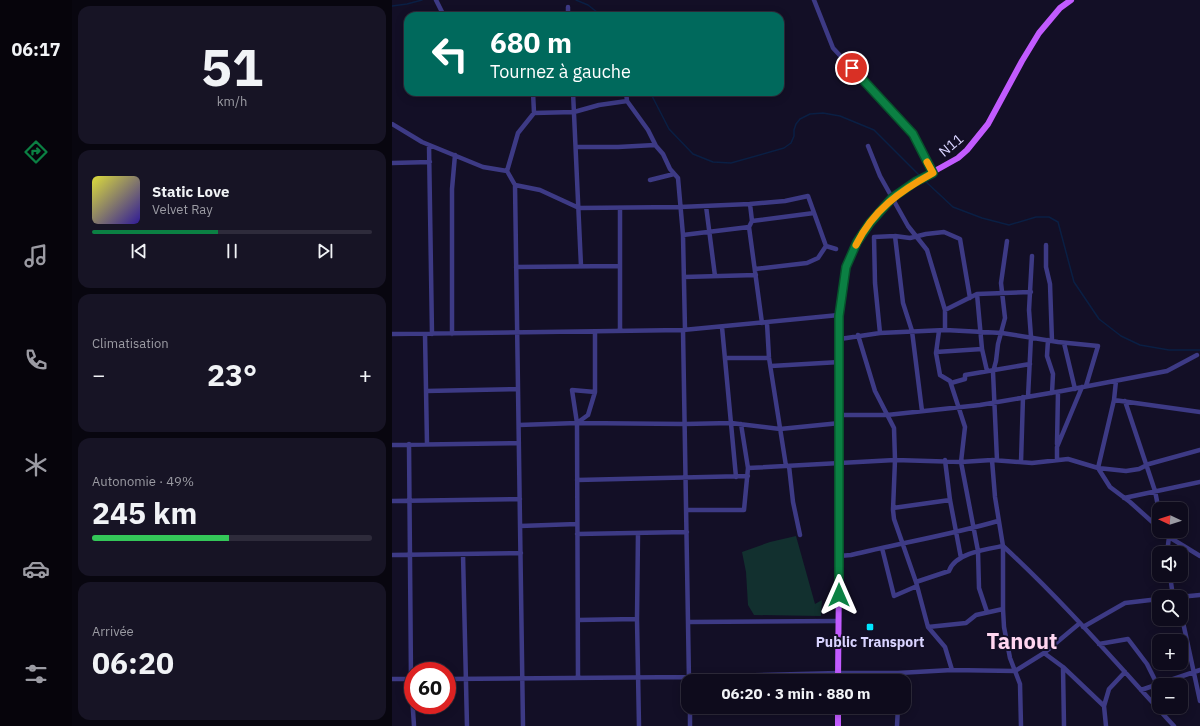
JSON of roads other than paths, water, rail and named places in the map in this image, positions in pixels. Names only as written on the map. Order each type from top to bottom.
[{"type":"main road","points":[[1060,8],[1061,0]]},
{"type":"main road","name":"N11","points":[[838,673],[840,463],[839,316],[846,267],[857,242],[870,223],[892,198],[915,182],[958,158],[967,150],[988,124],[1039,33],[1060,8],[1072,0]]},
{"type":"main road","points":[[838,714],[838,726]]},
{"type":"street","points":[[436,0],[442,12]]},
{"type":"street","points":[[814,0],[833,48],[913,134],[933,173]]},
{"type":"street","points":[[568,7],[568,12]]},
{"type":"street","points":[[523,726],[515,185],[507,171],[518,133],[534,113],[533,96]]},
{"type":"street","points":[[573,96],[581,266]]},
{"type":"street","points":[[626,96],[627,101],[648,130],[655,145],[663,154],[670,169],[678,178],[683,235],[684,278],[689,674]]},
{"type":"street","points":[[534,113],[574,112],[599,105],[627,101]]},
{"type":"street","points":[[392,124],[429,145],[483,167],[507,171]]},
{"type":"street","points":[[429,145],[432,334]]},
{"type":"street","points":[[576,147],[655,145]]},
{"type":"street","points":[[868,146],[880,176],[892,198],[908,226],[927,250],[945,310],[945,330]]},
{"type":"street","points":[[452,334],[452,189],[455,155]]},
{"type":"street","points":[[392,163],[430,162]]},
{"type":"street","points":[[650,180],[674,174]]},
{"type":"street","points":[[515,185],[540,190],[579,208],[680,207],[750,204],[785,201],[808,196],[826,246]]},
{"type":"street","points":[[750,204],[752,221],[749,227],[755,269],[765,323],[780,429],[800,535]]},
{"type":"street","points":[[706,206],[708,232],[715,276]]},
{"type":"street","points":[[620,208],[620,331]]},
{"type":"street","points":[[752,221],[814,213]]},
{"type":"street","points":[[683,235],[749,227]]},
{"type":"street","points":[[880,333],[874,237],[895,236],[910,238],[944,232],[960,239],[970,298]]},
{"type":"street","points":[[895,236],[903,303],[912,331],[922,411]]},
{"type":"street","points":[[1007,241],[1001,283],[1005,318],[993,370],[995,402],[994,497],[1003,546],[1004,627],[1010,658],[1020,684],[1021,726]]},
{"type":"street","points":[[1046,245],[1046,267],[1050,284],[1050,341],[1047,356],[1053,374],[1052,393]]},
{"type":"street","points":[[826,246],[836,249]]},
{"type":"street","points":[[755,269],[807,263],[818,258],[826,246]]},
{"type":"street","points":[[1021,462],[1030,364],[1031,337],[1029,310],[1032,256]]},
{"type":"street","points":[[516,267],[620,266]]},
{"type":"street","points":[[684,278],[756,275]]},
{"type":"street","points":[[945,310],[977,294],[1031,292]]},
{"type":"street","points":[[977,294],[982,349],[987,371]]},
{"type":"street","points":[[392,334],[684,330],[839,316]]},
{"type":"street","points":[[722,327],[736,476]]},
{"type":"street","points":[[840,339],[880,333],[945,330],[1002,333],[1064,343],[1098,346],[1084,387],[1057,447]]},
{"type":"street","points":[[939,331],[936,352],[940,375],[951,383],[965,426],[961,462],[978,551],[979,588],[986,612]]},
{"type":"street","points":[[577,423],[588,415],[595,392],[595,332]]},
{"type":"street","points":[[425,334],[427,444]]},
{"type":"street","points":[[858,336],[875,391],[894,428],[894,519],[916,584],[928,628],[945,647],[952,670]]},
{"type":"street","points":[[1064,343],[1075,389]]},
{"type":"street","points":[[936,352],[982,349]]},
{"type":"street","points":[[839,416],[887,415],[960,407],[1058,392],[1167,371],[1197,355]]},
{"type":"street","points":[[725,358],[769,358]]},
{"type":"street","points":[[771,366],[840,362]]},
{"type":"street","points":[[951,383],[965,379],[965,375],[1030,364]]},
{"type":"street","points":[[1116,381],[1114,400],[1098,468],[1110,487],[1152,522]]},
{"type":"street","points":[[426,391],[518,389]]},
{"type":"street","points":[[578,678],[577,423],[572,390],[595,392]]},
{"type":"street","points":[[1057,460],[1058,392]]},
{"type":"street","points":[[1114,400],[1200,412]]},
{"type":"street","points":[[1125,401],[1155,491],[1157,502]]},
{"type":"street","points":[[519,425],[577,423],[685,424],[732,422],[780,429],[840,423]]},
{"type":"street","points":[[686,510],[744,510],[748,468],[741,424]]},
{"type":"street","points":[[392,445],[519,443]]},
{"type":"street","points":[[409,444],[412,662]]},
{"type":"street","points":[[748,468],[895,460],[945,460],[961,462],[994,460],[1032,462],[1068,459],[1098,468],[1126,470],[1139,469],[1149,464],[1200,452]]},
{"type":"street","points":[[945,460],[955,531],[961,558]]},
{"type":"street","points":[[577,480],[748,476]]},
{"type":"street","points":[[1124,498],[1200,482]]},
{"type":"street","points":[[392,501],[520,499]]},
{"type":"street","points":[[893,508],[950,500]]},
{"type":"street","points":[[839,556],[851,555],[998,521]]},
{"type":"street","points":[[520,526],[577,524]]},
{"type":"street","points":[[577,534],[686,532]]},
{"type":"street","points":[[638,533],[637,619],[639,726]]},
{"type":"street","points":[[1171,538],[1200,556]]},
{"type":"street","points":[[882,548],[894,596],[916,584],[949,571],[950,567],[961,558],[978,551],[1003,546]]},
{"type":"street","points":[[1003,546],[1029,569],[1174,726]]},
{"type":"street","points":[[392,555],[521,553]]},
{"type":"street","points":[[463,554],[467,726]]},
{"type":"street","points":[[1188,596],[1200,595]]},
{"type":"street","points":[[813,674],[898,673],[952,670],[1015,671],[1044,653],[1082,625],[1125,603],[1152,600]]},
{"type":"street","points":[[928,628],[966,623],[976,615],[1003,609]]},
{"type":"street","points":[[578,620],[637,619]]},
{"type":"street","points":[[688,622],[839,621]]},
{"type":"street","points":[[1184,626],[1200,701]]},
{"type":"street","points":[[1099,644],[1128,639],[1147,664],[1154,678]]},
{"type":"street","points":[[1044,653],[1063,668],[1104,706]]},
{"type":"street","points":[[1063,668],[1064,726]]},
{"type":"street","points":[[1174,678],[1200,670]]},
{"type":"street","points":[[1106,726],[1104,706],[1109,689],[1125,672]]},
{"type":"street","points":[[456,679],[638,677],[681,679]]},
{"type":"street","points":[[392,679],[404,679]]},
{"type":"street","points":[[1141,690],[1152,686]]},
{"type":"street","points":[[413,714],[414,726]]},
{"type":"street","points":[[690,714],[690,726]]},
{"type":"street","points":[[897,726],[898,714]]},
{"type":"waterway","points":[[392,6],[422,0]]},
{"type":"waterway","points":[[576,0],[588,5],[597,12]]},
{"type":"waterway","points":[[652,96],[669,129],[693,154],[713,162],[731,163],[784,148],[791,143],[796,124],[800,119],[810,114],[823,113],[840,116],[874,130],[920,176]]},
{"type":"waterway","points":[[924,180],[953,207],[982,218],[1009,225],[1036,217],[1049,217],[1058,222],[1074,282],[1099,319],[1121,336],[1140,345],[1169,350],[1200,350]]},
{"type":"place","name":"Public Transport","points":[[870,627]]},
{"type":"district","name":"Tanout","points":[[1022,641]]}]
